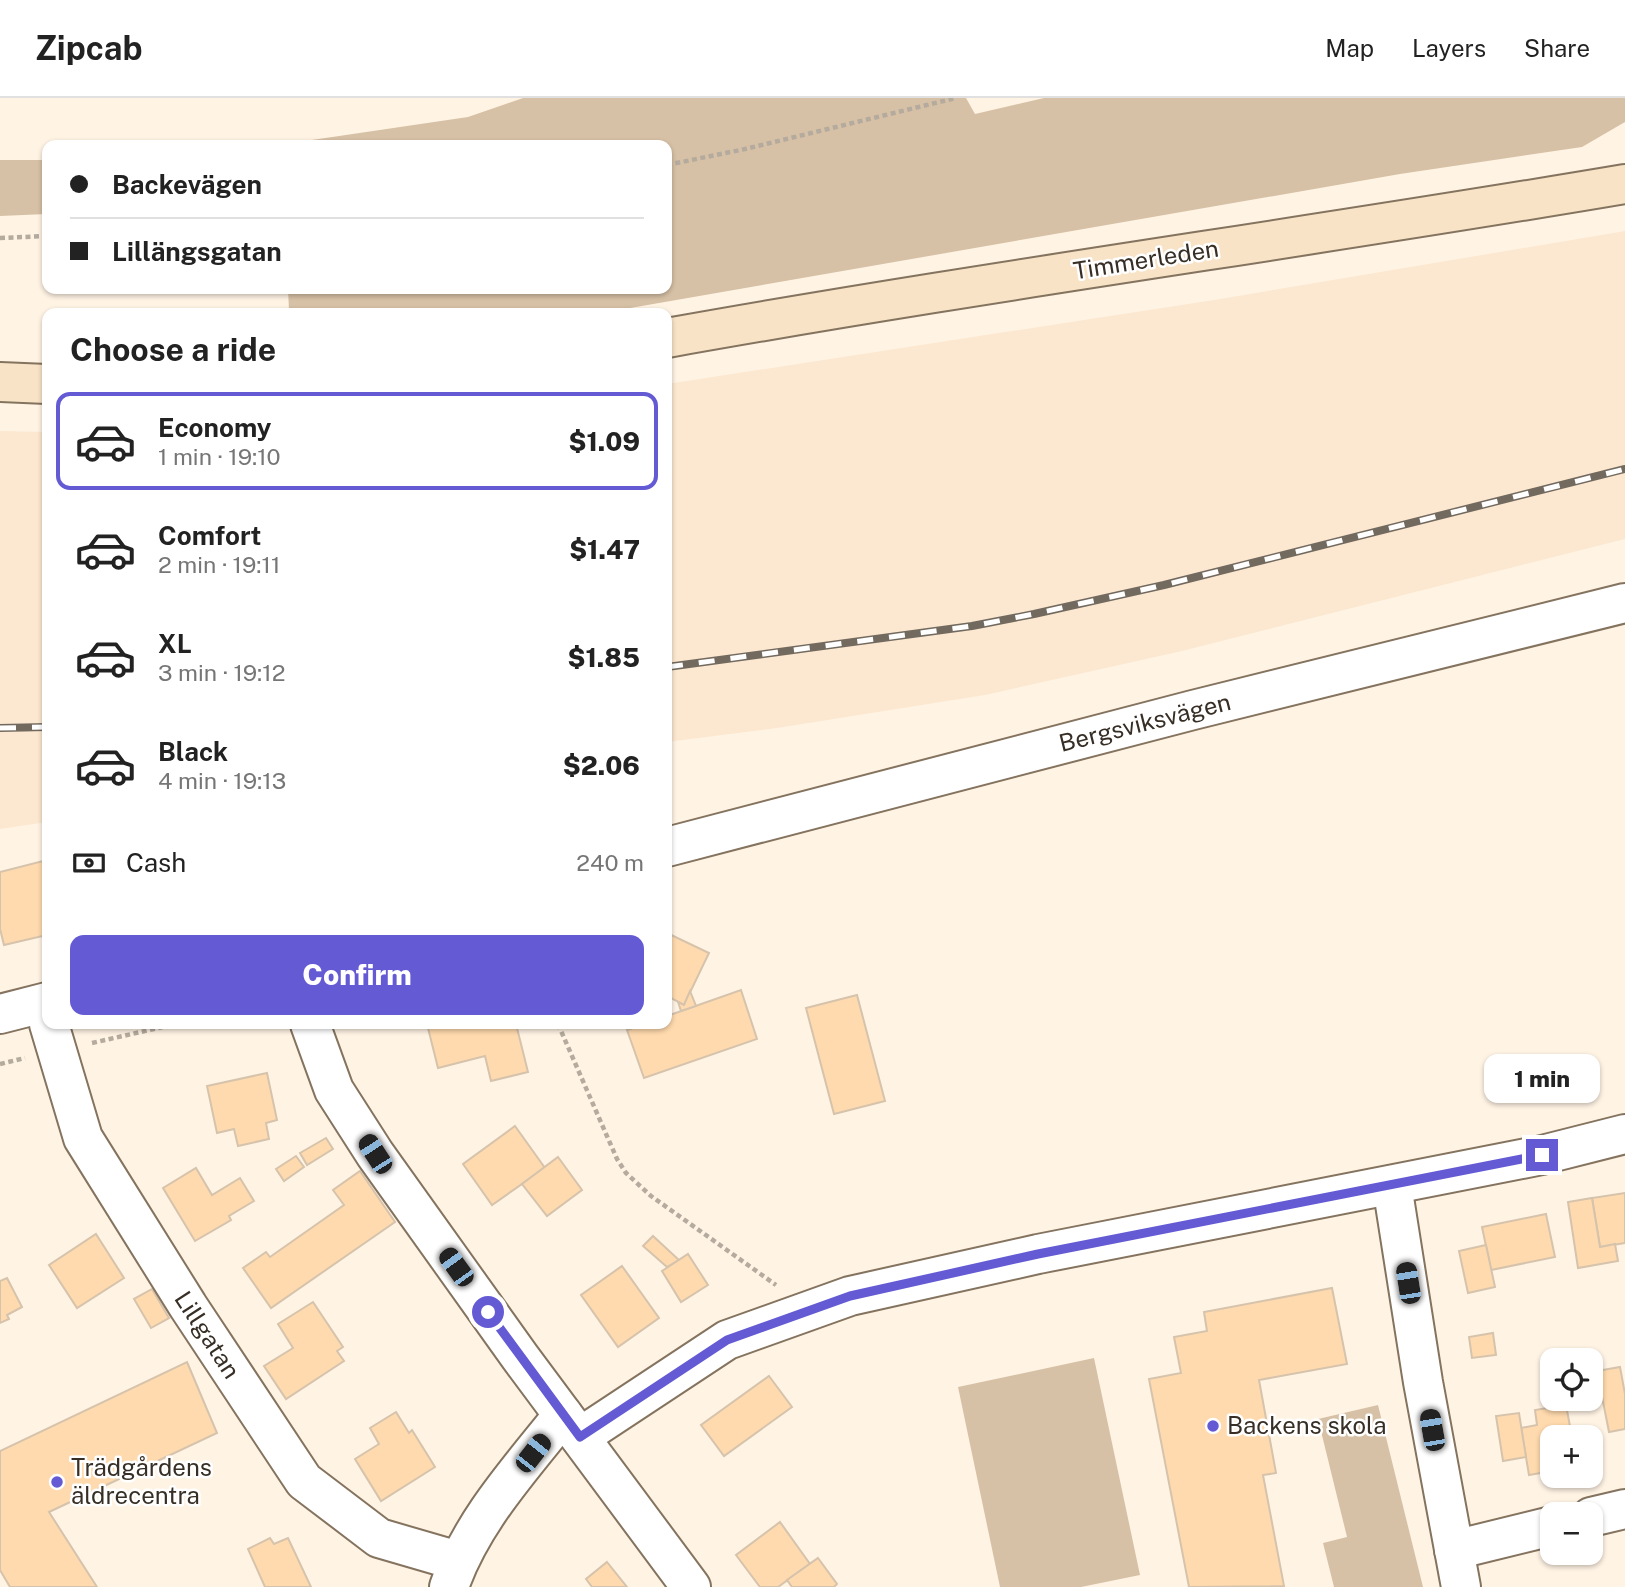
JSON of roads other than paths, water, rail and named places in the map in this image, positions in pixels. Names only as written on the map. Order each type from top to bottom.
[{"type":"main road","name":"Timmerleden","points":[[672,337],[881,300],[1625,184]]},
{"type":"main road","points":[[0,382],[42,384]]},
{"type":"street","name":"Bergsviksvägen","points":[[672,846],[1179,714],[1625,603]]},
{"type":"street","points":[[0,1014],[42,1012]]},
{"type":"street","name":"Lillgatan","points":[[52,1029],[83,1138],[188,1306],[304,1482],[379,1538],[454,1574]]},
{"type":"street","points":[[312,1029],[334,1090],[375,1154],[691,1587]]},
{"type":"street","points":[[454,1574],[502,1492],[572,1426],[727,1340],[850,1296],[1038,1254],[1542,1155],[1625,1134]]},
{"type":"street","points":[[1392,1185],[1423,1382],[1461,1587]]},
{"type":"street","points":[[1603,1514],[1625,1509]]},
{"type":"street","points":[[1454,1550],[1540,1529]]},
{"type":"railway","points":[[672,666],[972,626],[1034,614],[1164,585],[1625,469]]},
{"type":"railway","points":[[0,728],[42,727]]},
{"type":"place","name":"Backens skola","points":[[1213,1426]]},
{"type":"place","name":"Trädgårdens äldrecentra","points":[[57,1482]]}]
